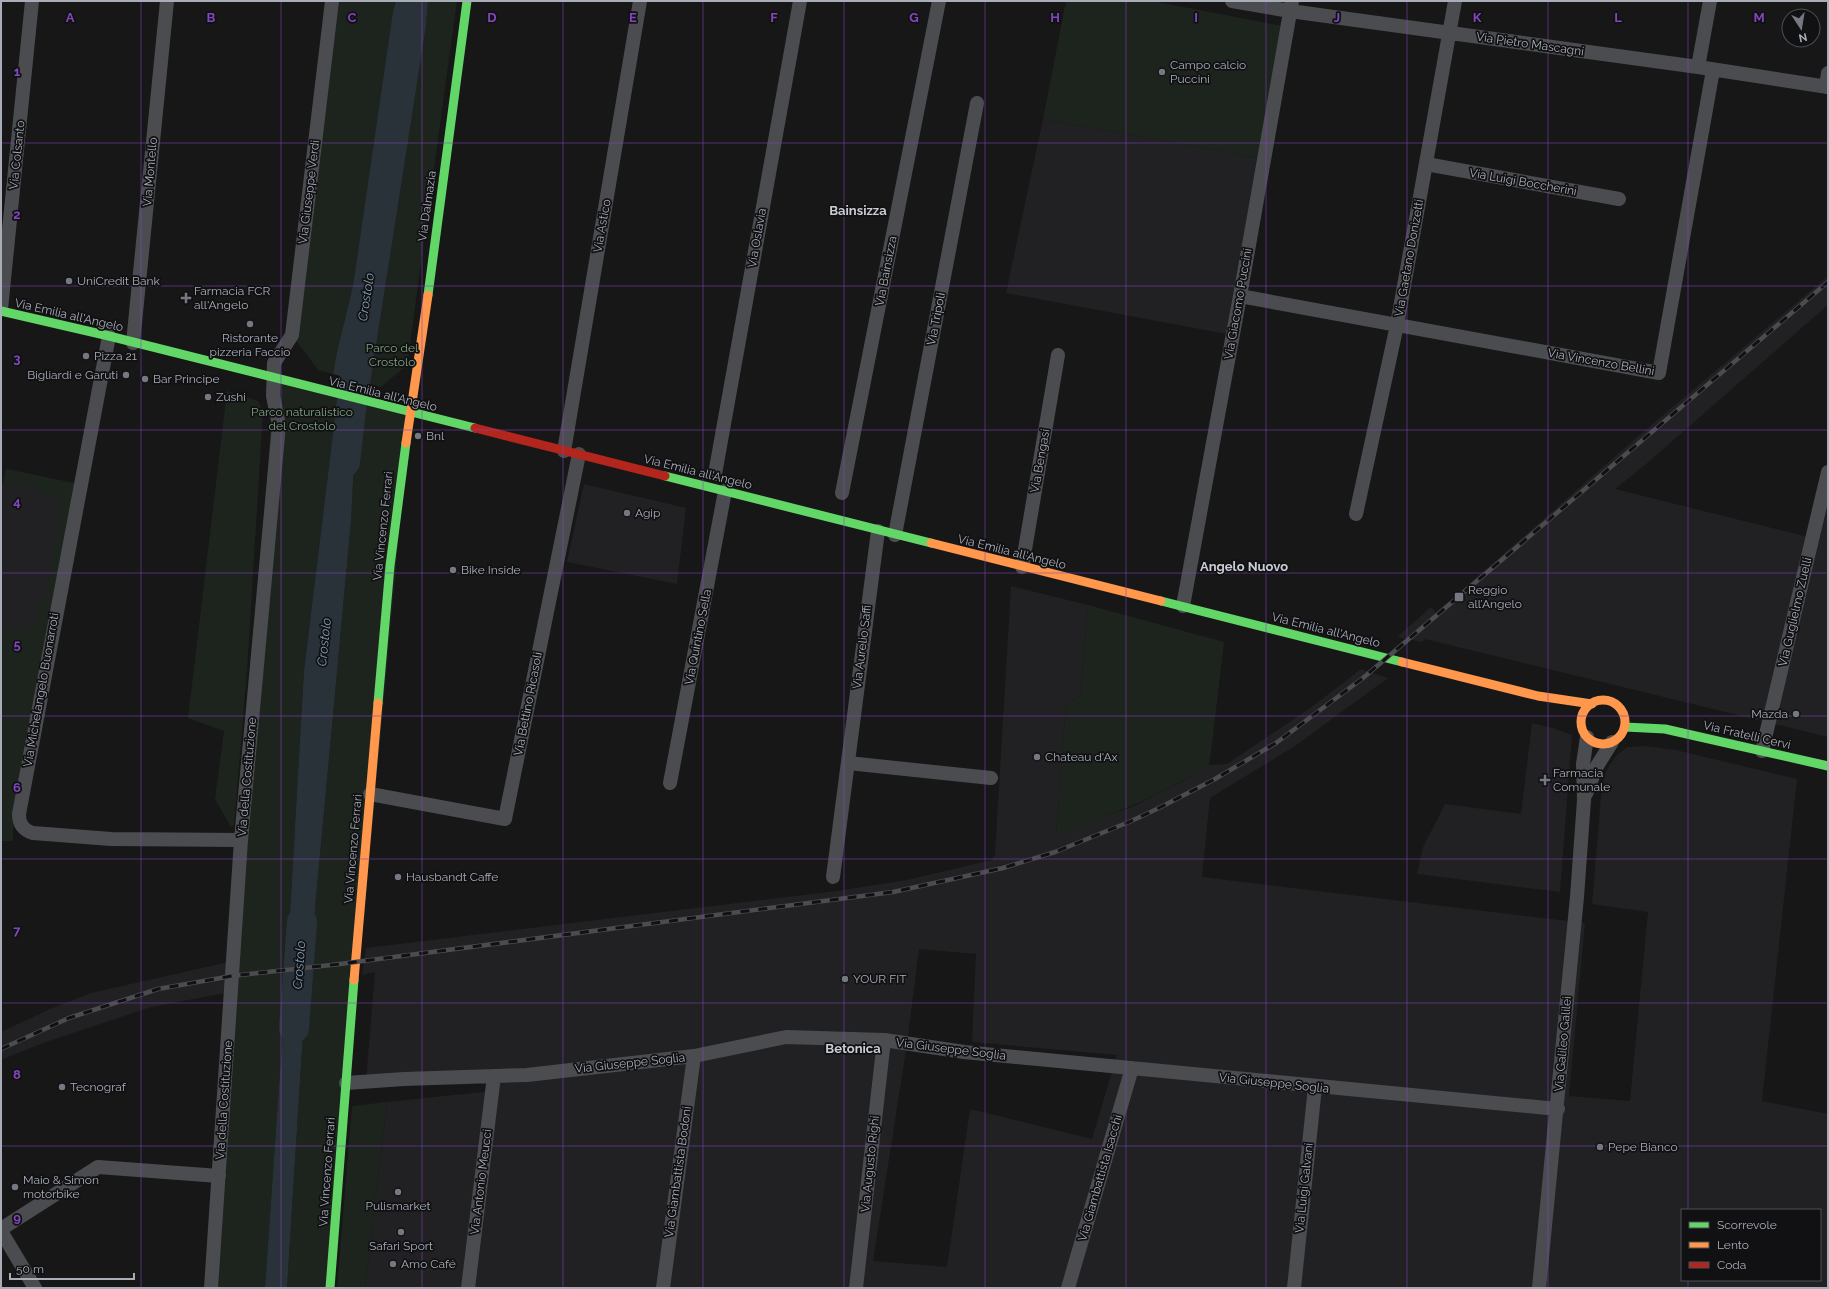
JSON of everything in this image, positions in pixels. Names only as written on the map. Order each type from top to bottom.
[{"type":"main road","name":"Via Dalmazia","points":[[410,414],[467,1]]},
{"type":"main road","name":"Via Emilia all'Angelo","points":[[1,310],[109,336],[410,414],[579,454],[878,531],[1183,606],[1538,696]]},
{"type":"main road","name":"Via Vincenzo Ferrari","points":[[330,1288],[370,794],[396,519],[410,414]]},
{"type":"main road","points":[[1538,696],[1592,704],[1604,700],[1632,713]]},
{"type":"main road","points":[[1538,696],[1561,709]]},
{"type":"main road","points":[[1581,721],[1584,713],[1592,704]]},
{"type":"main road","points":[[1572,715],[1581,721],[1587,737],[1599,744],[1612,742],[1619,738],[1625,727],[1625,718],[1618,706]]},
{"type":"main road","name":"Via Fratelli Cervi","points":[[1646,720],[1661,728]]},
{"type":"main road","name":"Via Fratelli Cervi","points":[[1625,727],[1661,728],[1828,766]]},
{"type":"street","name":"Via Colsanto","points":[[1,310],[32,1]]},
{"type":"street","name":"Via Montello","points":[[133,343],[166,1]]},
{"type":"street","name":"Via Giuseppe Verdi","points":[[274,379],[274,364],[292,335],[332,1]]},
{"type":"street","name":"Via Astico","points":[[564,451],[640,1]]},
{"type":"street","name":"Via Oslavia","points":[[715,474],[800,1]]},
{"type":"street","name":"Via Bainsizza","points":[[842,493],[939,1]]},
{"type":"street","name":"Via Pietro Mascagni","points":[[1232,1],[1291,6],[1448,32],[1698,67],[1827,87]]},
{"type":"street","name":"Via Gaetano Donizetti","points":[[1356,514],[1397,325],[1448,32],[1455,1]]},
{"type":"street","points":[[1698,67],[1710,1]]},
{"type":"street","name":"Via Giacomo Puccini","points":[[1183,606],[1291,6]]},
{"type":"street","name":"Via Vincenzo Bellini","points":[[1240,296],[1659,373],[1713,70]]},
{"type":"street","points":[[1827,87],[1828,73]]},
{"type":"street","name":"Via Tripoli","points":[[895,535],[977,103]]},
{"type":"street","name":"Via Luigi Boccherini","points":[[1426,164],[1619,199]]},
{"type":"street","name":"Via Michelangelo Buonarroti","points":[[109,336],[53,624],[19,814],[20,821],[26,831],[33,833],[111,839],[241,840]]},
{"type":"street","name":"Via Bengasi","points":[[1022,567],[1058,355]]},
{"type":"street","name":"Via della Costituzione","points":[[211,1288],[241,840],[279,425],[272,396],[274,379]]},
{"type":"street","name":"Via Bettino Ricasoli","points":[[370,794],[505,819],[579,454]]},
{"type":"street","name":"Via Guglielmo Zuelli","points":[[1762,751],[1828,472]]},
{"type":"street","name":"Via Quintino Sella","points":[[670,783],[725,491]]},
{"type":"street","name":"Via Aurelio Saffi","points":[[833,877],[878,531]]},
{"type":"street","name":"Via Galileo Galilei","points":[[1539,1288],[1558,1109],[1584,800],[1583,764],[1587,737]]},
{"type":"street","name":"Via Galileo Galilei","points":[[1584,800],[1597,766],[1612,742]]},
{"type":"street","points":[[848,763],[991,778]]},
{"type":"street","name":"Via Giuseppe Soglia","points":[[346,1083],[404,1079],[527,1075],[694,1056],[786,1037],[884,1040],[964,1052],[1314,1087],[1558,1109]]},
{"type":"street","name":"Via Augusto Righi","points":[[856,1288],[884,1040]]},
{"type":"street","name":"Via Giambattista Bodoni","points":[[663,1288],[694,1056]]},
{"type":"street","name":"Via Giambattista Isacchi","points":[[1068,1288],[1132,1068]]},
{"type":"street","name":"Via Antonio Meucci","points":[[468,1288],[494,1076]]},
{"type":"street","name":"Via Luigi Galvani","points":[[1294,1288],[1314,1087]]},
{"type":"street","name":"Via della Costituzione","points":[[1,1230],[98,1167],[219,1176]]},
{"type":"street","points":[[1,1230],[35,1288]]},
{"type":"shaded area","points":[[1043,119],[1264,159],[1232,335],[1006,293]]},
{"type":"shaded area","points":[[1828,276],[1828,305],[1645,465],[1615,489],[1812,538],[1828,472],[1828,737],[1425,639],[1422,642],[1397,637],[1431,607],[1436,613],[1636,438]]},
{"type":"shaded area","points":[[6,469],[80,484],[13,830],[1,827],[1,491]]},
{"type":"shaded area","points":[[584,484],[686,508],[677,584],[567,562]]},
{"type":"shaded area","points":[[1011,586],[1088,605],[1080,696],[1066,703],[1056,834],[1132,807],[1183,781],[1209,765],[1227,764],[1309,709],[1361,669],[1388,678],[1295,746],[1210,798],[1202,877],[1585,923],[1569,1096],[1630,1101],[1648,912],[1592,904],[1602,785],[1607,769],[1616,756],[1627,747],[1645,746],[1676,750],[1797,779],[1762,1101],[1828,1114],[1828,1288],[365,1288],[387,1102],[492,1091],[494,1076],[366,1081],[375,972],[362,975],[366,948],[837,891],[907,880],[992,860],[995,854]],"holes":[[[919,949],[976,954],[972,1042],[1117,1055],[1092,1139],[970,1109],[947,1267],[873,1261],[907,1044]]]},
{"type":"shaded area","points":[[1532,723],[1553,728],[1572,735],[1560,892],[1417,874],[1423,847],[1445,804],[1521,814]]},
{"type":"shaded area","points":[[233,961],[231,992],[151,1007],[43,1043],[1,1060],[1,1032],[50,1009],[91,993]]},
{"type":"green space","name":"Parco del Crostolo","points":[[332,1],[396,1],[393,11],[353,286],[333,374],[318,370],[292,335]]},
{"type":"green space","name":"Parco del Crostolo","points":[[428,1],[457,1],[407,365],[381,387],[370,384],[426,26]]},
{"type":"green space","name":"Campo calcio Puccini","points":[[1066,1],[1152,1],[1287,27],[1264,159],[1043,119]]},
{"type":"green space","name":"Parco naturalistico del Crostolo","points":[[274,379],[410,414],[330,1288],[287,1288],[306,985],[286,987],[265,1288],[211,1288]],"holes":[[[335,417],[356,423],[351,521],[310,962],[287,965],[304,671]]]},
{"type":"green space","points":[[227,391],[258,401],[263,411],[247,671],[234,825],[231,827],[215,799],[224,731],[188,718]]},
{"type":"green space","points":[[6,469],[76,484],[13,830],[13,841],[1,841],[1,627],[22,634],[35,624],[39,598],[50,600],[52,592],[47,591],[63,499],[38,495],[38,490],[3,483]]},
{"type":"green space","points":[[1088,605],[1224,642],[1211,752],[1209,765],[1154,796],[1096,820],[1056,834],[1066,703],[1080,696]]},
{"type":"green space","points":[[387,1102],[365,1288],[337,1288],[352,1106]]},
{"type":"water","points":[[396,1],[428,1],[426,26],[370,384],[333,374],[353,286],[393,11]]},
{"type":"water","points":[[335,417],[356,423],[351,521],[310,962],[287,965],[304,671]]},
{"type":"water","points":[[306,985],[287,1288],[265,1288],[286,987]]},
{"type":"pier","points":[[331,374],[372,385],[370,386],[333,376]]},
{"type":"waterway","name":"Crostolo","points":[[345,462],[359,339]]},
{"type":"waterway","name":"Crostolo","points":[[294,1028],[302,922]]},
{"type":"railway","points":[[1,1049],[69,1018],[158,989],[232,976],[340,964],[893,892],[1003,868],[1055,852],[1129,822],[1215,779],[1276,743],[1363,678],[1828,282]]},
{"type":"traffic: fast","points":[[428,295],[467,1]]},
{"type":"traffic: fast","points":[[1,311],[109,336],[475,428]]},
{"type":"traffic: fast","points":[[378,703],[390,566],[406,443]]},
{"type":"traffic: fast","points":[[665,476],[931,543]]},
{"type":"traffic: fast","points":[[1161,601],[1402,662]]},
{"type":"traffic: fast","points":[[1625,727],[1665,729],[1828,766]]},
{"type":"traffic: fast","points":[[330,1288],[354,980]]},
{"type":"traffic: slow","points":[[406,443],[428,295]]},
{"type":"traffic: slow","points":[[931,543],[1161,601]]},
{"type":"traffic: slow","points":[[1402,662],[1538,696],[1592,704]]},
{"type":"traffic: slow","points":[[1603,700],[1615,704],[1621,710],[1625,722],[1621,734],[1615,740],[1603,744],[1591,740],[1585,734],[1581,722],[1585,710],[1591,704],[1603,700]]},
{"type":"traffic: slow","points":[[354,980],[378,703]]},
{"type":"traffic: jam","points":[[475,428],[665,476]]},
{"type":"place","name":"Campo calcio Puccini","points":[[1162,72]]},
{"type":"place","name":"UniCredit Bank","points":[[69,281]]},
{"type":"place","name":"Farmacia FCR all'Angelo","points":[[186,298]]},
{"type":"place","name":"Ristorante pizzeria Faccio","points":[[250,324]]},
{"type":"place","name":"Pizza 21","points":[[86,356]]},
{"type":"place","name":"Bigliardi e Garuti","points":[[126,375]]},
{"type":"place","name":"Bar Principe","points":[[145,379]]},
{"type":"place","name":"Zushi","points":[[208,397]]},
{"type":"place","name":"Bnl","points":[[418,436]]},
{"type":"place","name":"Agip","points":[[627,513]]},
{"type":"place","name":"Bike Inside","points":[[453,570]]},
{"type":"place","name":"Reggio all’Angelo","points":[[1459,597]]},
{"type":"place","name":"Mazda","points":[[1796,714]]},
{"type":"place","name":"Chateau d'Ax","points":[[1037,757]]},
{"type":"place","name":"Farmacia Comunale","points":[[1545,780]]},
{"type":"place","name":"Hausbandt Caffe","points":[[398,877]]},
{"type":"place","name":"YOUR FIT","points":[[845,979]]},
{"type":"place","name":"Tecnograf","points":[[62,1087]]},
{"type":"place","name":"Pepe Bianco","points":[[1600,1147]]},
{"type":"place","name":"Maio & Simon motorbike","points":[[15,1187]]},
{"type":"place","name":"Pulismarket","points":[[398,1192]]},
{"type":"place","name":"Safari Sport","points":[[401,1232]]},
{"type":"place","name":"Amo Café","points":[[393,1264]]},
{"type":"district","name":"Bainsizza","points":[[858,210]]},
{"type":"district","name":"Angelo Nuovo","points":[[1244,566]]},
{"type":"district","name":"Betonica","points":[[853,1048]]}]
